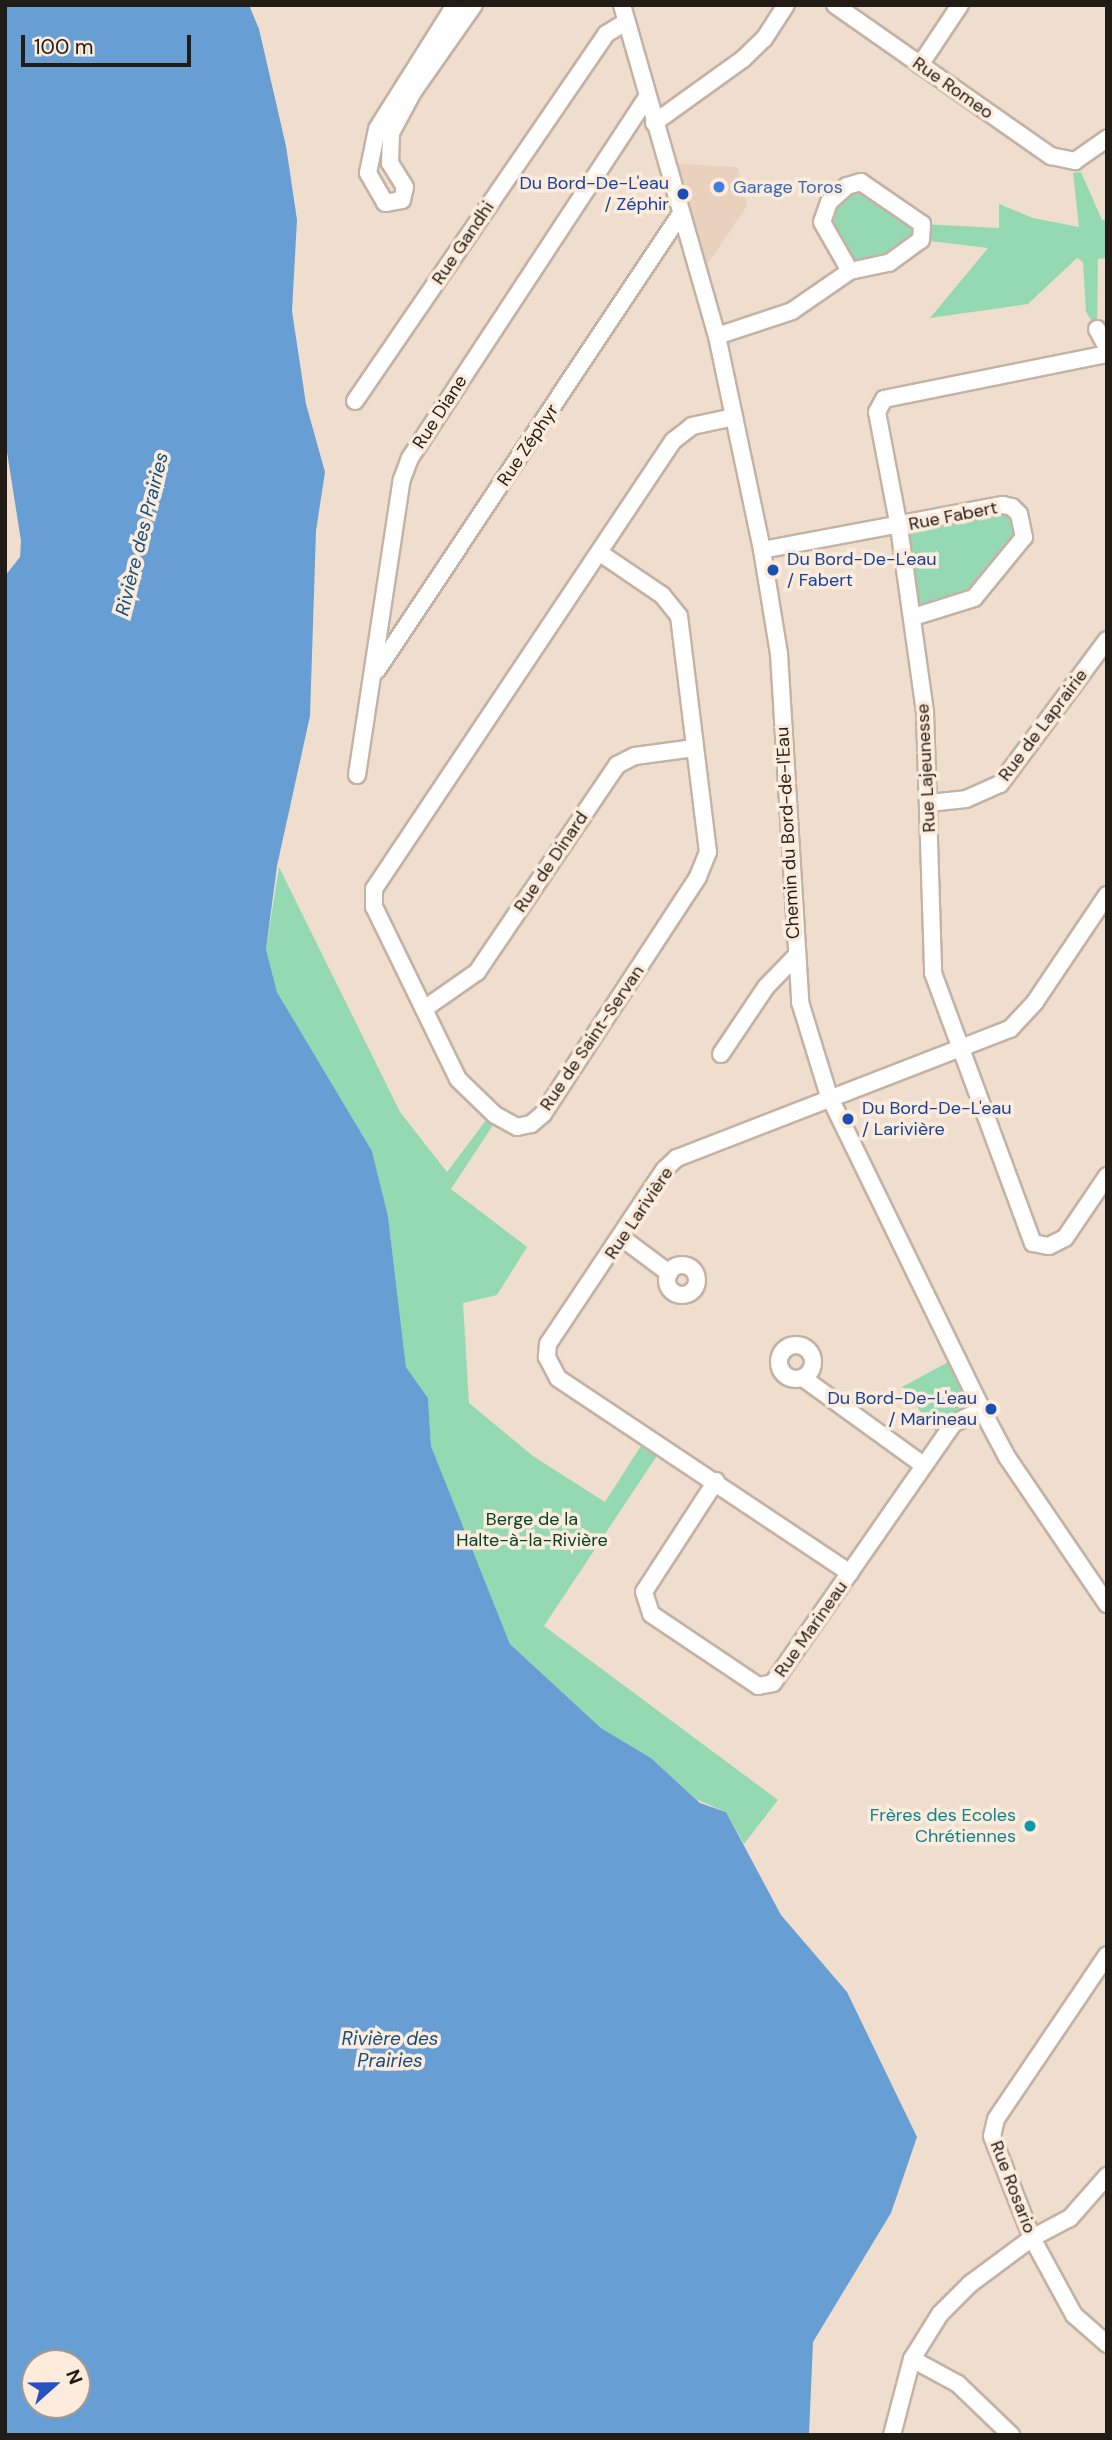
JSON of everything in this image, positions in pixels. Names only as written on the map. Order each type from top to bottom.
[{"type":"street","points":[[455,5],[377,129],[368,173],[385,203],[402,200],[405,187],[390,163],[391,133],[413,92],[474,5]]},
{"type":"street","name":"Chemin du Bord-de-l'Eau","points":[[622,5],[680,215],[717,336],[762,550],[779,654],[795,957],[800,1002],[829,1096],[982,1410],[1007,1457],[1107,1604]]},
{"type":"street","points":[[654,123],[743,59],[764,39],[786,5]]},
{"type":"street","name":"Rue Romeo","points":[[835,5],[1051,156],[1075,161],[1107,139]]},
{"type":"street","points":[[920,65],[960,5]]},
{"type":"street","name":"Rue Gandhi","points":[[355,401],[606,34],[626,22]]},
{"type":"street","name":"Rue Diane","points":[[356,775],[375,674],[402,479],[410,458],[647,97]]},
{"type":"street","points":[[717,336],[792,311],[850,271],[890,263],[921,240],[922,224],[861,182],[847,186],[829,202],[822,222],[850,271]]},
{"type":"street","name":"Rue Zéphyr","points":[[375,674],[680,215]]},
{"type":"street","points":[[1097,329],[1107,348]]},
{"type":"street","name":"Rue Lajeunesse","points":[[1107,354],[884,399],[877,412],[899,527],[925,713],[933,973],[958,1048],[1033,1242],[1049,1246],[1065,1238],[1107,1176]]},
{"type":"street","name":"Rue de Saint-Servan","points":[[600,553],[662,595],[679,616],[708,852],[698,877],[543,1114],[531,1124],[517,1127],[494,1114],[458,1079],[374,907],[374,889],[673,441],[692,426],[734,417]]},
{"type":"street","name":"Rue Fabert","points":[[762,550],[899,527],[1003,505],[1019,514],[1024,537],[974,598],[913,617]]},
{"type":"street","name":"Rue de Laprairie","points":[[929,803],[966,799],[1000,784],[1107,640]]},
{"type":"street","name":"Rue de Dinard","points":[[424,1009],[477,972],[617,765],[635,756],[694,747]]},
{"type":"street","name":"Rue Larivière","points":[[850,1573],[558,1378],[547,1357],[548,1343],[622,1238],[664,1170],[677,1158],[829,1096],[1010,1029],[1035,1002],[1107,895]]},
{"type":"street","points":[[721,1054],[766,987],[795,957]]},
{"type":"street","points":[[622,1238],[669,1273]]},
{"type":"street","points":[[803,1378],[923,1465]]},
{"type":"street","name":"Rue Marineau","points":[[716,1481],[644,1592],[651,1614],[758,1686],[773,1683],[954,1423],[982,1410]]},
{"type":"street","name":"Rue Rosario","points":[[1107,1955],[996,2119],[992,2136],[1032,2238],[1074,2315],[1107,2344]]},
{"type":"street","points":[[892,2435],[912,2359],[940,2314],[971,2284],[1032,2238],[1070,2218],[1107,2176]]},
{"type":"street","points":[[912,2359],[958,2384],[1011,2435]]},
{"type":"shaded area","points":[[666,163],[738,167],[747,206],[700,275]]},
{"type":"green space","points":[[1081,172],[1102,220],[1107,219],[1107,258],[1098,259],[1097,329],[1086,312],[1083,262],[1077,258],[1028,304],[930,318],[988,248],[921,240],[910,250],[850,271],[822,222],[829,202],[861,182],[922,224],[999,228],[999,204],[1033,218],[1079,227],[1073,173]]},
{"type":"green space","points":[[1012,507],[1024,537],[974,598],[913,617],[899,527]]},
{"type":"green space","name":"Berge de la Halte-à-la-Rivière","points":[[279,867],[400,1112],[447,1172],[490,1115],[495,1122],[451,1189],[527,1247],[497,1295],[463,1303],[469,1403],[533,1456],[605,1502],[646,1438],[662,1448],[544,1626],[778,1800],[744,1844],[726,1812],[696,1799],[651,1758],[601,1728],[510,1644],[431,1446],[428,1398],[406,1367],[388,1216],[372,1151],[277,992],[266,949]]},
{"type":"green space","points":[[954,1359],[982,1410],[942,1440],[902,1387]]},
{"type":"water","name":"Rivière des Prairies","points":[[5,5],[249,5],[259,29],[286,146],[297,220],[292,311],[306,404],[325,472],[316,531],[310,716],[277,866],[266,949],[277,992],[372,1151],[388,1216],[406,1367],[428,1398],[431,1446],[510,1644],[601,1728],[651,1758],[700,1803],[726,1812],[781,1915],[847,1992],[917,2137],[891,2213],[813,2342],[809,2435],[5,2435],[5,576],[20,557],[21,541],[5,439]]},
{"type":"place","name":"Garage Toros","points":[[719,187]]},
{"type":"place","name":"Du Bord-De-L'eau / Zéphir","points":[[683,194]]},
{"type":"place","name":"Du Bord-De-L'eau / Fabert","points":[[773,570]]},
{"type":"place","name":"Du Bord-De-L'eau / Larivière","points":[[848,1119]]},
{"type":"place","name":"Du Bord-De-L'eau / Marineau","points":[[991,1409]]},
{"type":"place","name":"Frères des Ecoles Chrétiennes","points":[[1030,1826]]}]
